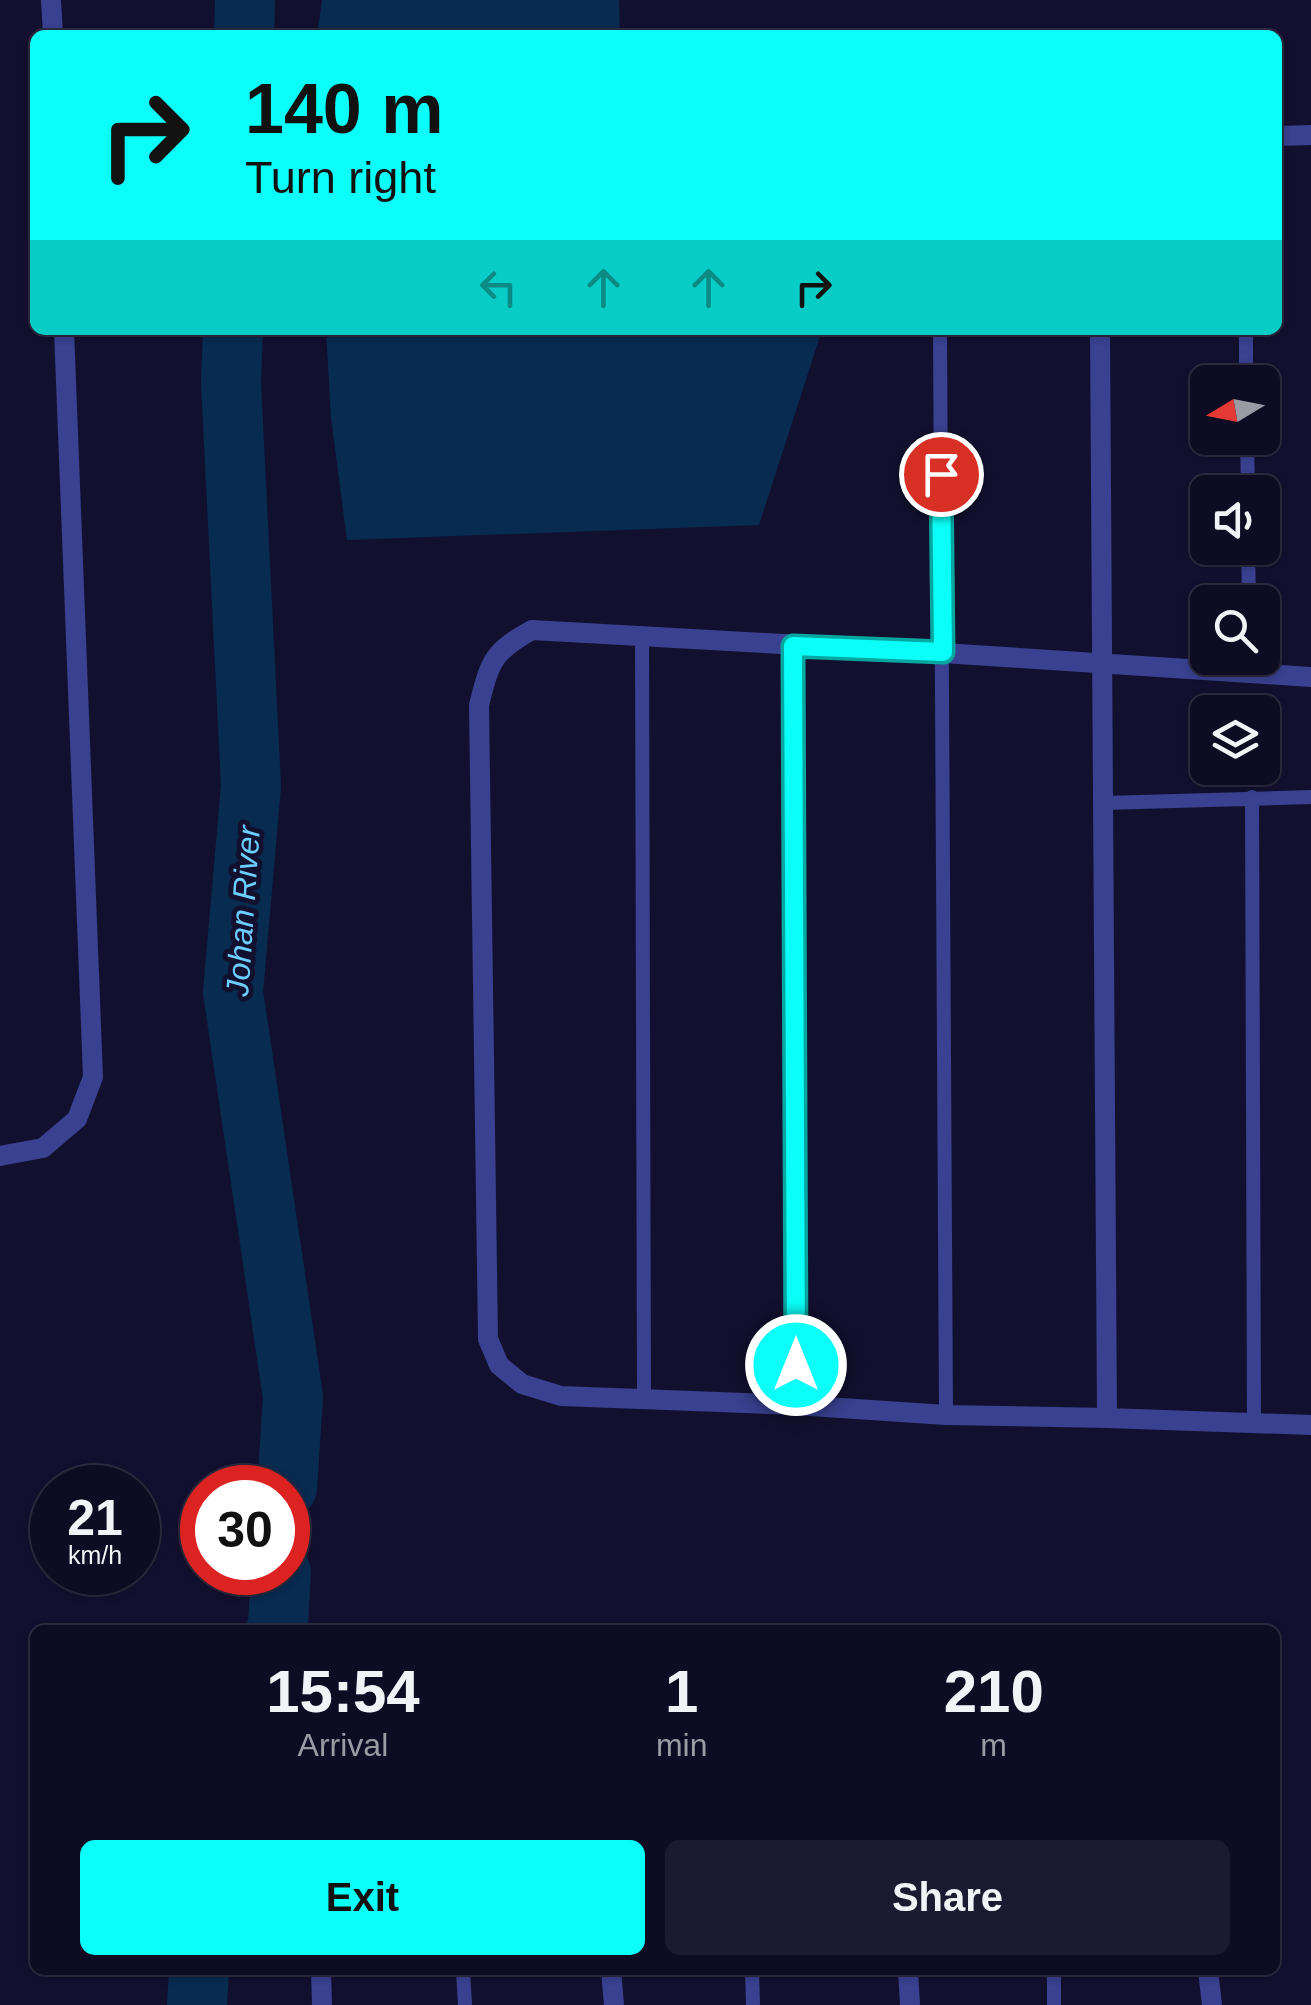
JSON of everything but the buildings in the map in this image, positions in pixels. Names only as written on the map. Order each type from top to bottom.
[{"type":"street","points":[[51,0],[53,30]]},
{"type":"street","points":[[1282,136],[1311,135]]},
{"type":"street","points":[[0,1156],[43,1148],[77,1119],[93,1077],[64,335]]},
{"type":"street","points":[[1100,335],[1107,1418]]},
{"type":"street","points":[[1190,665],[1103,664],[532,630],[511,642],[490,664],[479,705],[488,1339],[499,1365],[522,1384],[561,1396],[946,1415],[1311,1426]]},
{"type":"street","points":[[793,646],[796,1405]]},
{"type":"street","points":[[1280,672],[1311,677]]},
{"type":"street","points":[[320,1975],[322,2005]]},
{"type":"street","points":[[612,1975],[614,2005]]},
{"type":"street","points":[[908,1975],[910,2005]]},
{"type":"street","points":[[1209,1975],[1212,2005]]},
{"type":"lane","points":[[940,335],[946,1415]]},
{"type":"lane","points":[[1246,335],[1246,365]]},
{"type":"lane","points":[[642,637],[644,1400]]},
{"type":"lane","points":[[1104,803],[1311,797]]},
{"type":"lane","points":[[1252,798],[1254,1423]]},
{"type":"lane","points":[[463,1975],[465,2005]]},
{"type":"lane","points":[[752,1975],[753,2005]]},
{"type":"lane","points":[[1054,1975],[1054,2005]]},
{"type":"water","points":[[322,0],[619,0],[620,30],[318,30]]},
{"type":"water","points":[[326,335],[820,335],[759,525],[347,540],[331,418]]},
{"type":"waterway","name":"Johan River","points":[[244,30],[245,0]]},
{"type":"waterway","name":"Johan River","points":[[233,335],[231,383],[251,786],[233,992],[293,1397],[289,1465]]},
{"type":"waterway","name":"Johan River","points":[[277,1625],[280,1595]]},
{"type":"waterway","name":"Johan River","points":[[197,2005],[199,1975]]},
{"type":"route","points":[[796,1365],[793,646],[943,652],[941,474]]}]
